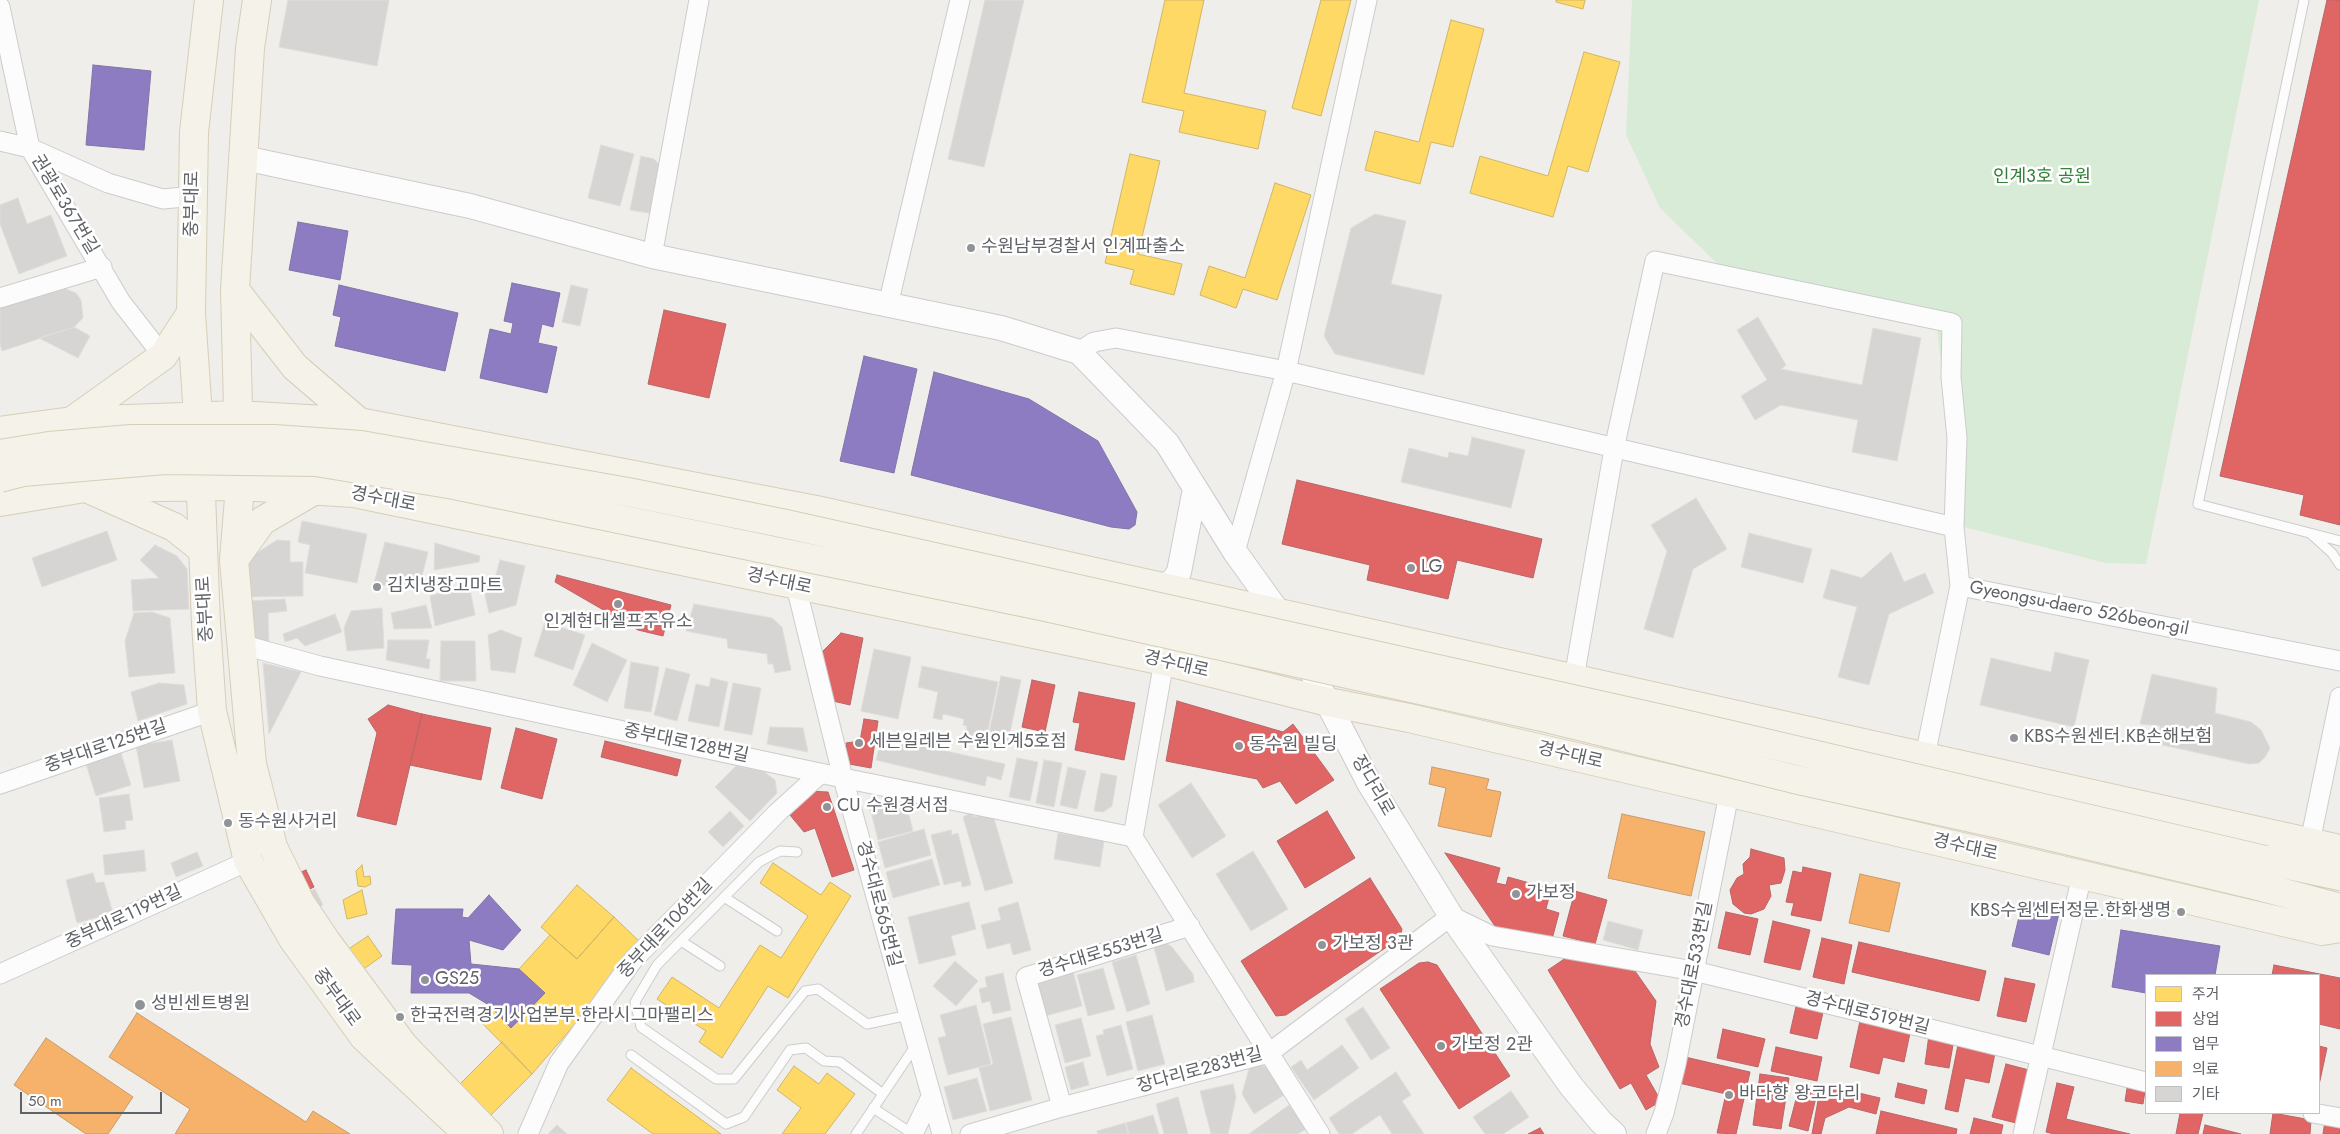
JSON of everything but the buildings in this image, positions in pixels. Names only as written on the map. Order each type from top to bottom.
[{"type":"main road","name":"중부대로","points":[[210,0],[194,132],[191,313],[198,416],[212,711],[248,861],[293,939],[364,1037],[468,1134]]},
{"type":"main road","name":"중부대로","points":[[257,0],[250,48],[235,290],[240,486],[234,560],[252,764],[273,847],[300,902],[326,941],[404,1046],[489,1134]]},
{"type":"main road","points":[[235,290],[295,367],[359,422]]},
{"type":"main road","points":[[72,421],[163,356],[191,313]]},
{"type":"main road","points":[[0,431],[72,421],[238,414],[359,422],[816,510],[2340,849]]},
{"type":"main road","points":[[0,454],[50,446],[132,438],[274,439],[361,445],[628,492],[814,530],[1671,721],[2340,876]]},
{"type":"main road","points":[[0,478],[23,472],[166,460],[316,462],[454,485],[1041,606],[1542,717],[1784,776],[2258,886],[2333,906],[2340,911]]},
{"type":"main road","name":"경수대로","points":[[0,502],[85,488],[240,486],[354,493],[1164,661],[1328,702],[1409,718],[2322,931],[2340,928]]},
{"type":"main road","points":[[85,488],[174,527],[203,550]]},
{"type":"main road","points":[[234,560],[262,521],[315,490]]},
{"type":"street","points":[[888,304],[960,0]]},
{"type":"street","points":[[1236,552],[1286,371],[1367,0]]},
{"type":"street","points":[[652,256],[693,1]]},
{"type":"street","name":"권광로367번길","points":[[0,7],[30,148],[121,302],[163,356]]},
{"type":"street","points":[[0,141],[30,148],[108,183],[163,199],[194,196]]},
{"type":"street","points":[[244,158],[470,206],[652,256],[1002,328],[1079,352],[1094,342],[1116,338],[1286,371],[1954,527]]},
{"type":"street","points":[[1574,678],[1614,449],[1655,262],[1952,323],[1951,377],[1957,438],[1954,527],[1960,586]]},
{"type":"street","points":[[0,298],[102,267]]},
{"type":"street","name":"장다리로","points":[[1079,352],[1166,443],[1236,552],[1281,614],[1369,783],[1451,916],[1571,1086],[1600,1122],[1614,1134]]},
{"type":"street","points":[[1161,587],[1172,581],[1179,572],[1195,489]]},
{"type":"street","name":"경수대로565번길","points":[[796,586],[843,778],[942,1134]]},
{"type":"street","name":"Gyeongsu-daero 526beon-gil","points":[[1925,756],[1960,586],[2340,661]]},
{"type":"street","name":"중부대로128번길","points":[[240,644],[320,666],[843,778],[1133,837]]},
{"type":"street","points":[[1133,837],[1164,661]]},
{"type":"street","points":[[2310,842],[2340,697]]},
{"type":"street","name":"중부대로125번길","points":[[2,778],[212,711]]},
{"type":"street","name":"중부대로106번길","points":[[528,1134],[560,1063],[632,960],[778,812],[821,773]]},
{"type":"street","name":"경수대로533번길","points":[[1656,1134],[1664,1113],[1676,1064],[1729,794]]},
{"type":"street","name":"경수대로553번길","points":[[1133,837],[1320,1134]]},
{"type":"street","name":"중부대로119번길","points":[[0,974],[248,861]]},
{"type":"street","points":[[2023,1134],[2082,875]]},
{"type":"street","points":[[1451,916],[1492,936],[1694,971]]},
{"type":"street","name":"장다리로283번길","points":[[970,1134],[1062,1107],[1269,1053],[1451,916]]},
{"type":"street","name":"경수대로553번길","points":[[1062,1107],[1026,977],[1190,926]]},
{"type":"street","name":"경수대로519번길","points":[[1694,971],[2145,1082]]},
{"type":"street","points":[[913,1134],[931,1097]]},
{"type":"street","points":[[2318,1114],[2340,1118]]},
{"type":"lane","points":[[2304,0],[2198,504],[2340,541]]},
{"type":"lane","points":[[2310,533],[2332,553],[2340,565]]},
{"type":"lane","points":[[797,852],[780,851],[760,862],[656,965],[635,1002],[641,1026],[716,1079],[734,1079],[805,991],[818,989],[867,1024],[909,1015]]},
{"type":"lane","points":[[724,897],[777,931]]},
{"type":"lane","points":[[681,941],[720,966]]},
{"type":"lane","points":[[856,1134],[916,1045]]},
{"type":"lane","points":[[631,1055],[726,1124],[744,1117],[790,1050],[806,1048],[824,1061],[840,1062],[883,1094]]},
{"type":"lane","points":[[873,1108],[913,1134]]},
{"type":"green space","name":"인계3호 공원","points":[[1632,0],[2259,0],[2146,564],[2106,563],[1960,526],[1936,320],[1737,283],[1660,208],[1626,135]]},
{"type":"place","name":"수원남부경찰서 인계파출소","points":[[971,248]]},
{"type":"place","name":"LG","points":[[1411,568]]},
{"type":"place","name":"김치냉장고마트","points":[[377,587]]},
{"type":"place","name":"인계현대셀프주유소","points":[[618,604]]},
{"type":"place","name":"KBS수원센터.KB손해보험","points":[[2014,738]]},
{"type":"place","name":"세븐일레븐 수원인계5호점","points":[[859,743]]},
{"type":"place","name":"동수원 빌딩","points":[[1239,746]]},
{"type":"place","name":"CU 수원경서점","points":[[827,807]]},
{"type":"place","name":"동수원사거리","points":[[228,823]]},
{"type":"place","name":"가보정","points":[[1516,894]]},
{"type":"place","name":"KBS수원센터정문.한화생명","points":[[2181,912]]},
{"type":"place","name":"가보정 3관","points":[[1322,945]]},
{"type":"place","name":"GS25","points":[[425,980]]},
{"type":"place","name":"성빈센트병원","points":[[140,1005]]},
{"type":"place","name":"한국전력경기사업본부.한라시그마팰리스","points":[[400,1017]]},
{"type":"place","name":"가보정 2관","points":[[1441,1046]]},
{"type":"place","name":"바다향 왕코다리","points":[[1729,1095]]}]
